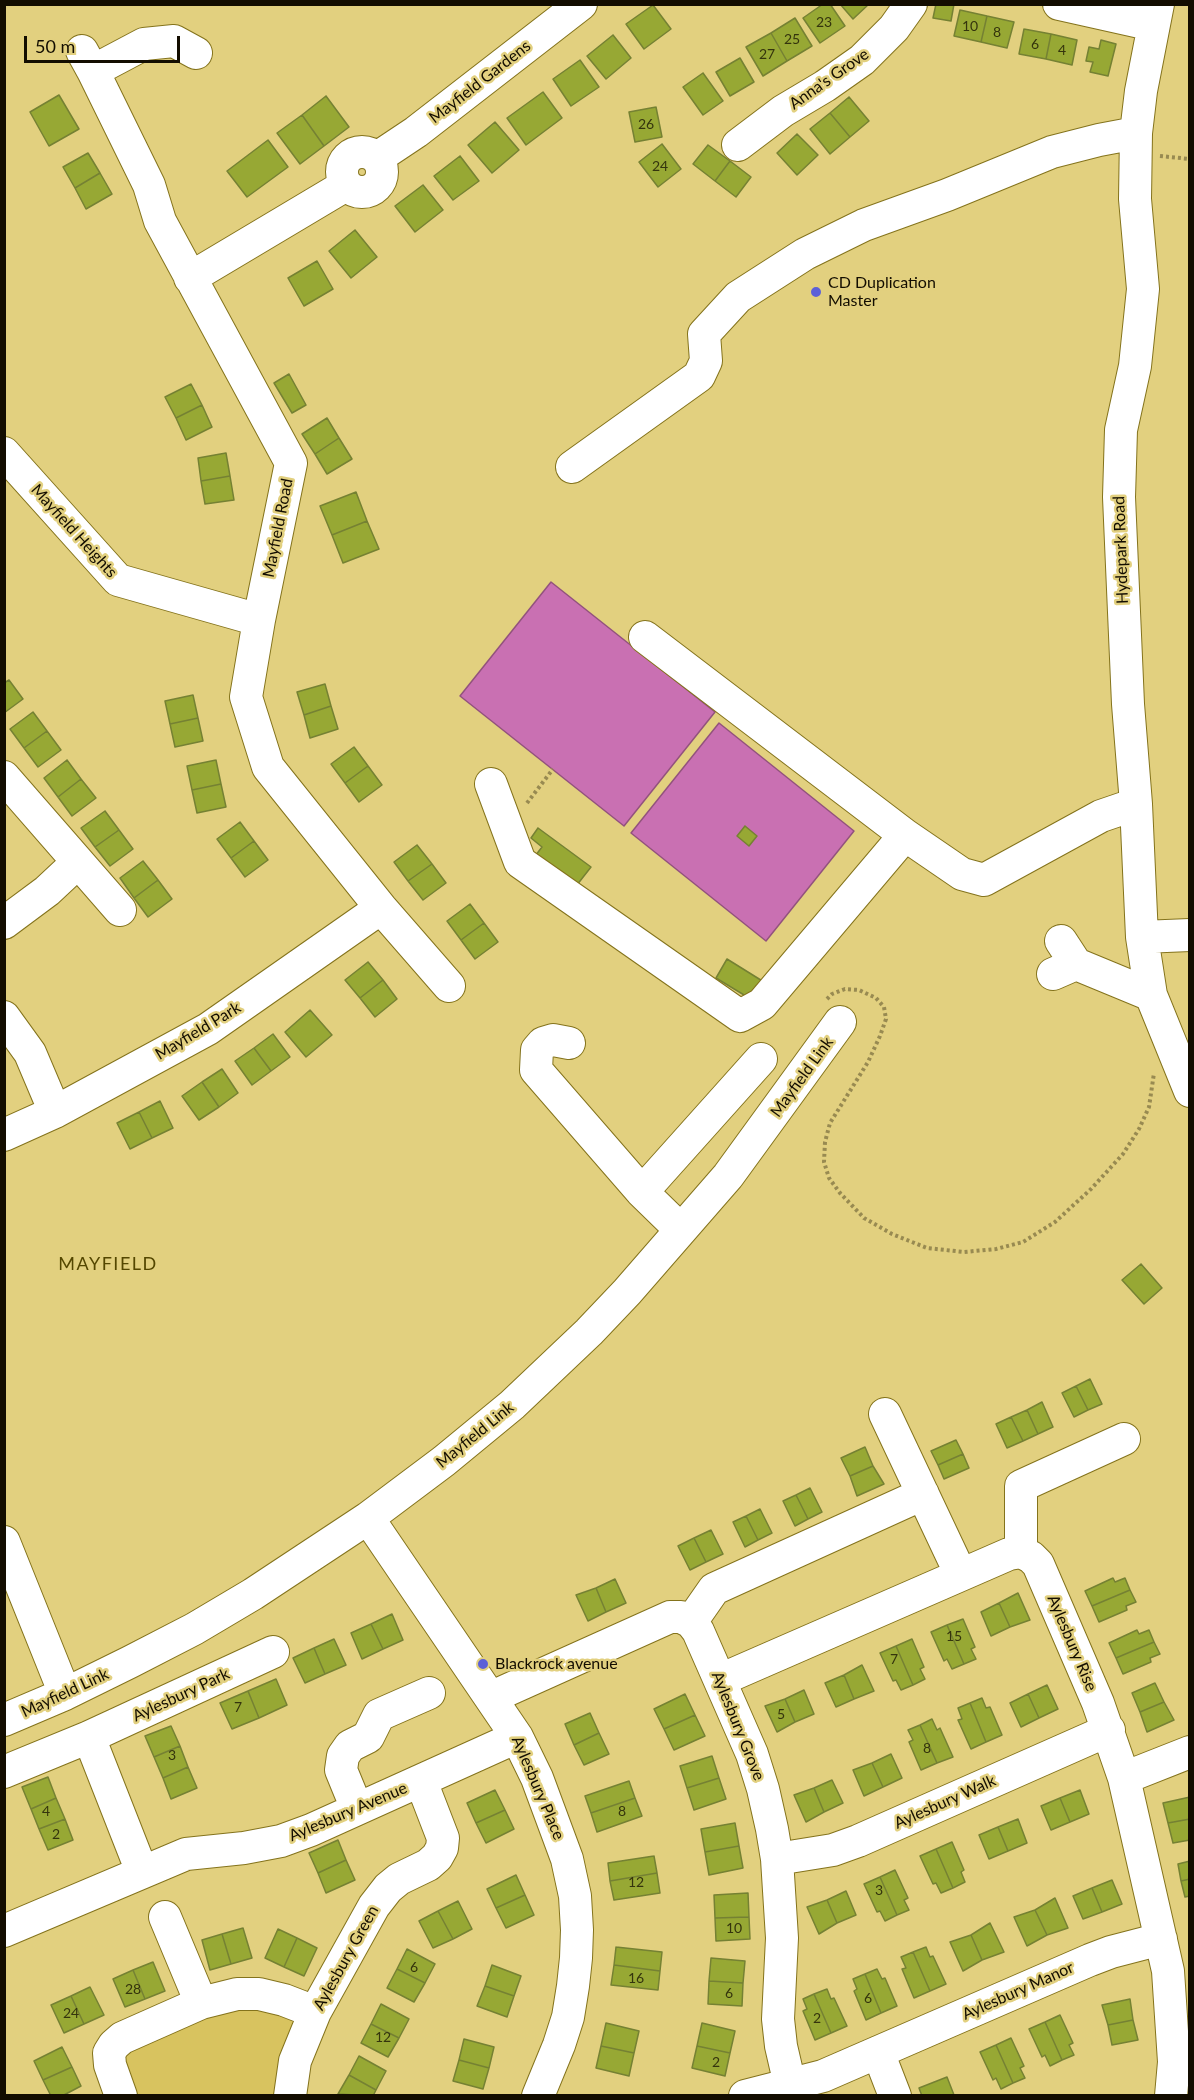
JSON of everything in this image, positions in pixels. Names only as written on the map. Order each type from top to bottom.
[{"type":"street","name":"Mayfield Gardens","points":[[190,278],[346,185],[357,192],[370,191],[382,176],[381,164],[377,158],[416,132],[546,14],[581,4]]},
{"type":"street","name":"Anna's Grove","points":[[738,145],[783,111],[862,60],[894,28],[911,4]]},
{"type":"street","points":[[1059,4],[1156,15]]},
{"type":"street","name":"Hydepark Road","points":[[1156,15],[1141,91],[1136,133],[1135,199],[1143,289],[1136,366],[1121,430],[1119,497],[1128,704],[1136,804],[1142,937],[1151,995],[1190,1091]]},
{"type":"street","name":"Mayfield Road","points":[[196,53],[174,40],[144,44],[88,61],[149,185],[160,221],[291,463],[246,697],[268,767],[381,908],[449,986]]},
{"type":"street","points":[[572,467],[699,376],[706,361],[704,334],[738,297],[805,254],[864,225],[947,195],[1052,152],[1136,133]]},
{"type":"street","name":"Mayfield Heights","points":[[4,453],[118,580],[259,620]]},
{"type":"street","points":[[645,637],[905,835],[962,874],[984,880],[1101,816],[1136,804]]},
{"type":"street","points":[[4,777],[120,910]]},
{"type":"street","points":[[506,797],[520,862],[740,1016],[762,1004],[905,835]]},
{"type":"street","points":[[4,923],[47,891],[78,862]]},
{"type":"street","name":"Mayfield Park","points":[[4,1135],[55,1112],[208,1029],[381,908]]},
{"type":"street","points":[[1142,937],[1190,935]]},
{"type":"street","points":[[1063,960],[1151,995]]},
{"type":"street","name":"Mayfield Link","points":[[4,1720],[65,1694],[194,1629],[291,1570],[368,1518],[444,1461],[512,1405],[589,1332],[627,1292],[741,1159],[832,1013]]},
{"type":"street","points":[[4,1017],[30,1053],[55,1112]]},
{"type":"street","points":[[569,1043],[553,1040],[543,1043],[537,1050],[536,1070],[642,1192],[681,1230]]},
{"type":"street","points":[[642,1192],[761,1059]]},
{"type":"street","points":[[885,1414],[961,1575]]},
{"type":"street","points":[[720,1680],[1009,1554],[1021,1552],[1021,1486],[1111,1452]]},
{"type":"street","points":[[492,1697],[670,1617],[681,1617],[691,1622],[714,1589],[923,1494]]},
{"type":"street","name":"Aylesbury Place","points":[[368,1518],[492,1697],[517,1737],[537,1778],[567,1859],[575,1907],[576,1958],[568,2017],[538,2096]]},
{"type":"street","points":[[4,1542],[65,1694]]},
{"type":"street","name":"Aylesbury Rise","points":[[1021,1552],[1038,1564],[1109,1730],[1124,1778],[1168,1971],[1174,2062],[1171,2096]]},
{"type":"street","name":"Aylesbury Grove","points":[[691,1622],[698,1631],[752,1754],[763,1790],[777,1859],[782,1938],[778,2019],[781,2046],[790,2085]]},
{"type":"street","name":"Aylesbury Park","points":[[4,1772],[89,1737],[273,1652]]},
{"type":"street","points":[[357,1809],[341,1770],[343,1756],[350,1746],[368,1737],[379,1715],[429,1693]]},
{"type":"street","name":"Aylesbury Walk","points":[[777,1859],[833,1850],[858,1841],[1109,1730]]},
{"type":"street","points":[[89,1737],[142,1872]]},
{"type":"street","name":"Aylesbury Avenue","points":[[4,1931],[186,1854],[244,1848],[281,1841],[517,1737]]},
{"type":"street","points":[[1124,1778],[1190,1752]]},
{"type":"street","name":"Aylesbury Green","points":[[290,2096],[295,2061],[315,2012],[374,1905],[399,1879],[428,1865],[437,1857],[442,1848],[443,1838],[421,1781]]},
{"type":"street","points":[[165,1917],[201,2003]]},
{"type":"street","name":"Aylesbury Manor","points":[[745,2096],[823,2076],[1090,1960],[1161,1939]]},
{"type":"street","points":[[121,2096],[110,2065],[109,2053],[114,2044],[201,2003],[237,1994],[259,1994],[284,2000],[315,2012]]},
{"type":"street","points":[[878,2052],[895,2096]]},
{"type":"path","points":[[506,797],[553,770]]},
{"type":"path","points":[[832,1013],[832,994],[845,989],[859,990],[876,998],[884,1007],[886,1019],[868,1062],[830,1123],[825,1142],[824,1162],[830,1178],[840,1193],[864,1218],[927,1248],[964,1252],[996,1249],[1023,1242],[1055,1222],[1091,1190],[1123,1154],[1139,1129],[1149,1107],[1157,1052],[1169,1043]]},
{"type":"shaded area","points":[[551,582],[715,712],[624,826],[460,696]]},
{"type":"shaded area","points":[[719,723],[854,831],[766,941],[631,833]]},
{"type":"shaded area","points":[[223,2007],[284,2012],[296,2026],[280,2095],[126,2095],[118,2058],[126,2049]]},
{"type":"building","points":[[823,4],[830,4],[845,26],[820,43],[803,18]]},
{"type":"building","points":[[840,4],[869,4],[853,19]]},
{"type":"building","points":[[936,4],[954,4],[951,21],[933,18]]},
{"type":"building","points":[[653,5],[671,29],[644,49],[626,24]]},
{"type":"building","points":[[960,10],[987,16],[981,42],[954,36]]},
{"type":"building","points":[[987,16],[1014,22],[1007,48],[981,42]]},
{"type":"building","points":[[795,18],[812,46],[787,61],[771,33]]},
{"type":"building","points":[[1024,29],[1051,34],[1046,59],[1019,54]]},
{"type":"building","points":[[771,33],[787,61],[763,76],[746,47]]},
{"type":"building","points":[[1051,34],[1077,40],[1072,65],[1046,59]]},
{"type":"building","points":[[613,35],[631,58],[606,79],[587,56]]},
{"type":"building","points":[[1101,40],[1116,44],[1108,76],[1090,72],[1093,62],[1086,61],[1089,47],[1099,49]]},
{"type":"building","points":[[740,58],[754,82],[730,96],[716,72]]},
{"type":"building","points":[[580,60],[599,87],[571,106],[553,79]]},
{"type":"building","points":[[703,73],[723,101],[703,115],[683,87]]},
{"type":"building","points":[[543,92],[562,118],[526,145],[507,118]]},
{"type":"building","points":[[59,95],[79,129],[49,146],[30,112]]},
{"type":"building","points":[[326,96],[349,127],[324,146],[302,115]]},
{"type":"building","points":[[849,97],[869,121],[850,137],[830,113]]},
{"type":"building","points":[[656,107],[662,137],[635,142],[629,112]]},
{"type":"building","points":[[830,113],[850,137],[830,154],[810,129]]},
{"type":"building","points":[[302,115],[324,146],[300,164],[277,133]]},
{"type":"building","points":[[495,122],[519,150],[492,173],[468,145]]},
{"type":"building","points":[[797,134],[818,155],[797,175],[777,153]]},
{"type":"building","points":[[268,140],[288,167],[247,197],[227,171]]},
{"type":"building","points":[[662,144],[681,169],[658,187],[639,162]]},
{"type":"building","points":[[708,145],[730,161],[715,181],[693,164]]},
{"type":"building","points":[[88,153],[100,173],[75,188],[63,167]]},
{"type":"building","points":[[460,156],[479,181],[453,200],[434,176]]},
{"type":"building","points":[[730,161],[751,177],[736,197],[715,181]]},
{"type":"building","points":[[100,173],[112,194],[86,209],[75,188]]},
{"type":"building","points":[[423,185],[443,210],[415,232],[395,206]]},
{"type":"building","points":[[355,230],[377,257],[351,278],[329,251]]},
{"type":"building","points":[[317,261],[333,289],[304,306],[288,278]]},
{"type":"building","points":[[289,374],[306,405],[292,413],[274,383]]},
{"type":"building","points":[[191,384],[202,405],[176,418],[165,397]]},
{"type":"building","points":[[202,405],[212,427],[186,440],[176,418]]},
{"type":"building","points":[[327,418],[339,438],[315,454],[302,434]]},
{"type":"building","points":[[339,438],[352,459],[327,474],[315,454]]},
{"type":"building","points":[[226,453],[230,476],[201,481],[198,458]]},
{"type":"building","points":[[230,476],[234,500],[205,504],[201,481]]},
{"type":"building","points":[[356,492],[367,521],[332,535],[320,506]]},
{"type":"building","points":[[367,521],[379,549],[343,563],[332,535]]},
{"type":"building","points":[[9,680],[23,699],[4,713],[4,683]]},
{"type":"building","points":[[325,684],[331,706],[304,715],[297,692]]},
{"type":"building","points":[[193,695],[198,718],[170,724],[165,701]]},
{"type":"building","points":[[331,706],[338,729],[310,738],[304,715]]},
{"type":"building","points":[[33,712],[47,731],[24,748],[10,729]]},
{"type":"building","points":[[198,718],[203,741],[175,747],[170,724]]},
{"type":"building","points":[[47,731],[61,750],[38,767],[24,748]]},
{"type":"building","points":[[354,747],[368,766],[345,783],[331,764]]},
{"type":"building","points":[[67,760],[81,779],[58,797],[44,778]]},
{"type":"building","points":[[216,760],[221,784],[192,790],[187,766]]},
{"type":"building","points":[[368,766],[382,785],[359,802],[345,783]]},
{"type":"building","points":[[81,779],[96,798],[72,816],[58,797]]},
{"type":"building","points":[[221,784],[226,807],[197,813],[192,790]]},
{"type":"building","points":[[105,811],[119,830],[95,847],[81,828]]},
{"type":"building","points":[[240,822],[254,841],[231,858],[217,839]]},
{"type":"building","points":[[745,826],[757,836],[749,846],[737,836]]},
{"type":"building","points":[[538,828],[591,867],[573,890],[532,860],[542,847],[531,838]]},
{"type":"building","points":[[119,830],[133,849],[110,866],[95,847]]},
{"type":"building","points":[[254,841],[268,860],[245,877],[231,858]]},
{"type":"building","points":[[417,845],[432,864],[408,881],[394,862]]},
{"type":"building","points":[[143,861],[158,880],[134,898],[120,878]]},
{"type":"building","points":[[432,864],[446,883],[423,900],[408,881]]},
{"type":"building","points":[[158,880],[172,899],[148,917],[134,898]]},
{"type":"building","points":[[470,904],[484,923],[461,940],[447,921]]},
{"type":"building","points":[[484,923],[498,942],[475,959],[461,940]]},
{"type":"building","points":[[727,959],[764,982],[760,988],[756,986],[749,998],[716,978]]},
{"type":"building","points":[[368,962],[383,980],[360,998],[345,980]]},
{"type":"building","points":[[383,980],[397,999],[375,1017],[360,998]]},
{"type":"building","points":[[310,1010],[332,1035],[306,1057],[285,1032]]},
{"type":"building","points":[[273,1034],[290,1057],[271,1071],[254,1048]]},
{"type":"building","points":[[254,1048],[271,1071],[252,1085],[235,1061]]},
{"type":"building","points":[[222,1069],[238,1093],[219,1107],[202,1082]]},
{"type":"building","points":[[202,1082],[219,1107],[199,1120],[182,1096]]},
{"type":"building","points":[[160,1101],[173,1128],[152,1138],[139,1112]]},
{"type":"building","points":[[139,1112],[152,1138],[130,1149],[117,1123]]},
{"type":"building","points":[[1141,1264],[1162,1288],[1144,1304],[1122,1280]]},
{"type":"building","points":[[1090,1379],[1102,1404],[1088,1410],[1076,1386]]},
{"type":"building","points":[[1076,1386],[1088,1410],[1074,1417],[1062,1393]]},
{"type":"building","points":[[1042,1402],[1053,1427],[1038,1434],[1027,1410]]},
{"type":"building","points":[[1027,1410],[1038,1434],[1023,1441],[1011,1417]]},
{"type":"building","points":[[1011,1417],[1023,1441],[1007,1448],[996,1424]]},
{"type":"building","points":[[956,1440],[963,1454],[938,1465],[931,1451]]},
{"type":"building","points":[[865,1447],[873,1466],[850,1476],[841,1458]]},
{"type":"building","points":[[963,1454],[969,1468],[944,1479],[938,1465]]},
{"type":"building","points":[[873,1466],[884,1484],[857,1496],[850,1476]]},
{"type":"building","points":[[810,1488],[822,1512],[808,1519],[796,1495]]},
{"type":"building","points":[[796,1495],[808,1519],[795,1526],[783,1501]]},
{"type":"building","points":[[760,1509],[772,1533],[758,1540],[746,1516]]},
{"type":"building","points":[[746,1516],[758,1540],[745,1547],[733,1522]]},
{"type":"building","points":[[711,1530],[723,1554],[706,1562],[694,1538]]},
{"type":"building","points":[[694,1538],[706,1562],[690,1570],[678,1546]]},
{"type":"building","points":[[1113,1578],[1115,1582],[1125,1578],[1130,1590],[1092,1606],[1085,1591]]},
{"type":"building","points":[[615,1579],[626,1603],[606,1612],[596,1588]]},
{"type":"building","points":[[596,1588],[606,1612],[588,1621],[576,1595]]},
{"type":"building","points":[[1130,1590],[1136,1602],[1126,1606],[1127,1610],[1099,1622],[1092,1606]]},
{"type":"building","points":[[1018,1593],[1030,1620],[1010,1627],[999,1603]]},
{"type":"building","points":[[999,1603],[1010,1627],[991,1636],[981,1612]]},
{"type":"building","points":[[392,1614],[403,1640],[383,1649],[371,1624]]},
{"type":"building","points":[[963,1619],[975,1647],[971,1649],[976,1659],[964,1664],[947,1625]]},
{"type":"building","points":[[371,1624],[383,1649],[362,1659],[351,1633]]},
{"type":"building","points":[[947,1625],[964,1664],[952,1669],[947,1659],[944,1661],[931,1632]]},
{"type":"building","points":[[1137,1630],[1139,1634],[1149,1630],[1154,1642],[1116,1658],[1109,1643]]},
{"type":"building","points":[[334,1639],[346,1665],[325,1674],[314,1648]]},
{"type":"building","points":[[912,1639],[924,1667],[920,1669],[925,1679],[913,1685],[896,1646]]},
{"type":"building","points":[[1154,1642],[1160,1654],[1150,1658],[1151,1662],[1123,1674],[1116,1658]]},
{"type":"building","points":[[896,1646],[913,1685],[901,1690],[896,1680],[893,1681],[880,1653]]},
{"type":"building","points":[[314,1648],[325,1674],[305,1683],[293,1658]]},
{"type":"building","points":[[862,1665],[874,1691],[854,1699],[844,1675]]},
{"type":"building","points":[[844,1675],[854,1699],[836,1707],[825,1683]]},
{"type":"building","points":[[276,1679],[287,1705],[259,1718],[248,1691]]},
{"type":"building","points":[[1155,1683],[1164,1702],[1140,1712],[1132,1693]]},
{"type":"building","points":[[1047,1685],[1058,1709],[1039,1718],[1028,1694]]},
{"type":"building","points":[[804,1690],[814,1714],[795,1722],[785,1699]]},
{"type":"building","points":[[248,1691],[259,1718],[232,1729],[220,1703]]},
{"type":"building","points":[[685,1694],[695,1715],[664,1729],[654,1709]]},
{"type":"building","points":[[1028,1694],[1039,1718],[1021,1727],[1010,1703]]},
{"type":"building","points":[[982,1698],[986,1708],[990,1707],[1002,1735],[986,1742],[970,1703]]},
{"type":"building","points":[[785,1699],[795,1722],[777,1732],[765,1706]]},
{"type":"building","points":[[1164,1702],[1174,1720],[1147,1732],[1140,1712]]},
{"type":"building","points":[[970,1703],[986,1742],[971,1749],[958,1720],[962,1719],[958,1708]]},
{"type":"building","points":[[590,1713],[599,1733],[574,1745],[565,1724]]},
{"type":"building","points":[[695,1715],[705,1736],[674,1750],[664,1729]]},
{"type":"building","points":[[932,1719],[937,1730],[940,1728],[953,1757],[937,1763],[920,1725]]},
{"type":"building","points":[[920,1725],[937,1763],[921,1770],[909,1742],[913,1740],[908,1730]]},
{"type":"building","points":[[171,1726],[180,1746],[154,1757],[145,1736]]},
{"type":"building","points":[[599,1733],[609,1754],[584,1765],[574,1745]]},
{"type":"building","points":[[180,1746],[188,1767],[163,1778],[154,1757]]},
{"type":"building","points":[[891,1754],[902,1778],[883,1787],[872,1763]]},
{"type":"building","points":[[712,1756],[719,1778],[687,1788],[680,1766]]},
{"type":"building","points":[[872,1763],[883,1787],[864,1796],[853,1770]]},
{"type":"building","points":[[188,1767],[197,1788],[171,1799],[163,1778]]},
{"type":"building","points":[[48,1777],[56,1798],[31,1809],[22,1787]]},
{"type":"building","points":[[719,1778],[726,1799],[694,1810],[687,1788]]},
{"type":"building","points":[[832,1780],[843,1803],[824,1812],[814,1788]]},
{"type":"building","points":[[629,1781],[635,1798],[591,1813],[585,1796]]},
{"type":"building","points":[[814,1788],[824,1812],[806,1822],[794,1795]]},
{"type":"building","points":[[495,1790],[505,1810],[476,1823],[467,1803]]},
{"type":"building","points":[[1080,1790],[1089,1814],[1070,1822],[1060,1798]]},
{"type":"building","points":[[1190,1797],[1190,1819],[1168,1823],[1163,1803]]},
{"type":"building","points":[[56,1798],[65,1819],[39,1829],[31,1809]]},
{"type":"building","points":[[635,1798],[642,1816],[597,1832],[591,1813]]},
{"type":"building","points":[[1060,1798],[1070,1822],[1051,1830],[1041,1806]]},
{"type":"building","points":[[505,1810],[514,1829],[486,1843],[476,1823]]},
{"type":"building","points":[[65,1819],[73,1840],[48,1850],[39,1829]]},
{"type":"building","points":[[1018,1819],[1027,1843],[1008,1851],[998,1827]]},
{"type":"building","points":[[1190,1819],[1190,1840],[1173,1843],[1168,1823]]},
{"type":"building","points":[[735,1823],[739,1846],[705,1852],[701,1829]]},
{"type":"building","points":[[998,1827],[1008,1851],[989,1859],[979,1835]]},
{"type":"building","points":[[338,1840],[346,1860],[318,1873],[309,1853]]},
{"type":"building","points":[[952,1842],[964,1870],[961,1872],[965,1882],[953,1888],[936,1849]]},
{"type":"building","points":[[739,1846],[743,1868],[709,1875],[705,1852]]},
{"type":"building","points":[[936,1849],[953,1888],[941,1893],[936,1883],[933,1884],[920,1856]]},
{"type":"building","points":[[654,1856],[657,1873],[610,1881],[608,1863]]},
{"type":"building","points":[[346,1860],[355,1880],[326,1893],[318,1873]]},
{"type":"building","points":[[1190,1861],[1190,1879],[1181,1881],[1178,1864]]},
{"type":"building","points":[[895,1870],[908,1898],[904,1900],[909,1910],[897,1915],[880,1877]]},
{"type":"building","points":[[657,1873],[660,1893],[614,1900],[610,1881]]},
{"type":"building","points":[[516,1875],[525,1895],[496,1908],[487,1889]]},
{"type":"building","points":[[880,1877],[897,1915],[885,1921],[880,1911],[877,1912],[864,1884]]},
{"type":"building","points":[[1190,1879],[1190,1896],[1185,1897],[1181,1881]]},
{"type":"building","points":[[1112,1880],[1122,1904],[1102,1912],[1092,1888]]},
{"type":"building","points":[[1092,1888],[1102,1912],[1083,1919],[1073,1896]]},
{"type":"building","points":[[846,1891],[856,1915],[837,1923],[827,1900]]},
{"type":"building","points":[[748,1893],[749,1917],[715,1918],[714,1895]]},
{"type":"building","points":[[525,1895],[534,1915],[506,1928],[496,1908]]},
{"type":"building","points":[[1055,1898],[1068,1928],[1047,1935],[1035,1910]]},
{"type":"building","points":[[827,1900],[837,1923],[819,1934],[807,1907]]},
{"type":"building","points":[[458,1901],[472,1929],[453,1939],[438,1911]]},
{"type":"building","points":[[1035,1910],[1047,1935],[1027,1946],[1014,1917]]},
{"type":"building","points":[[438,1911],[453,1939],[433,1948],[419,1921]]},
{"type":"building","points":[[749,1917],[750,1939],[716,1941],[715,1918]]},
{"type":"building","points":[[990,1923],[1004,1952],[982,1960],[971,1935]]},
{"type":"building","points":[[243,1928],[252,1958],[231,1964],[222,1934]]},
{"type":"building","points":[[278,1929],[297,1938],[284,1967],[265,1958]]},
{"type":"building","points":[[222,1934],[231,1964],[210,1970],[202,1940]]},
{"type":"building","points":[[971,1935],[982,1960],[963,1971],[950,1942]]},
{"type":"building","points":[[297,1938],[317,1948],[304,1976],[284,1967]]},
{"type":"building","points":[[616,1947],[662,1952],[660,1971],[614,1965]]},
{"type":"building","points":[[926,1947],[930,1957],[933,1956],[946,1984],[930,1991],[913,1952]]},
{"type":"building","points":[[407,1949],[435,1964],[425,1983],[397,1969]]},
{"type":"building","points":[[913,1952],[930,1991],[914,1998],[902,1969],[906,1968],[901,1957]]},
{"type":"building","points":[[711,1958],[745,1961],[743,1983],[709,1981]]},
{"type":"building","points":[[153,1962],[165,1991],[145,1999],[133,1970]]},
{"type":"building","points":[[492,1965],[521,1976],[514,1996],[485,1986]]},
{"type":"building","points":[[614,1965],[660,1971],[658,1990],[611,1985]]},
{"type":"building","points":[[397,1969],[425,1983],[414,2002],[387,1988]]},
{"type":"building","points":[[877,1969],[882,1979],[885,1978],[897,2006],[881,2013],[865,1974]]},
{"type":"building","points":[[133,1970],[145,1999],[125,2007],[113,1979]]},
{"type":"building","points":[[865,1974],[881,2013],[866,2020],[854,1991],[857,1989],[853,1979]]},
{"type":"building","points":[[709,1981],[743,1983],[742,2006],[708,2004]]},
{"type":"building","points":[[485,1986],[514,1996],[507,2017],[477,2006]]},
{"type":"building","points":[[90,1987],[104,2015],[84,2024],[71,1996]]},
{"type":"building","points":[[827,1989],[831,1999],[834,1998],[847,2026],[831,2033],[814,1994]]},
{"type":"building","points":[[814,1994],[831,2033],[815,2040],[803,2011],[807,2009],[803,1999]]},
{"type":"building","points":[[71,1996],[84,2024],[64,2033],[51,2005]]},
{"type":"building","points":[[1130,1999],[1133,2020],[1108,2025],[1102,2005]]},
{"type":"building","points":[[381,2004],[409,2019],[399,2038],[371,2024]]},
{"type":"building","points":[[1060,2015],[1073,2043],[1069,2045],[1074,2055],[1062,2060],[1045,2022]]},
{"type":"building","points":[[1133,2020],[1138,2040],[1112,2045],[1108,2025]]},
{"type":"building","points":[[1045,2022],[1062,2060],[1050,2066],[1045,2055],[1042,2057],[1029,2029]]},
{"type":"building","points":[[606,2023],[639,2031],[634,2053],[601,2046]]},
{"type":"building","points":[[702,2023],[735,2031],[730,2053],[697,2046]]},
{"type":"building","points":[[371,2024],[399,2038],[388,2057],[361,2043]]},
{"type":"building","points":[[1011,2038],[1024,2066],[1020,2068],[1025,2078],[1013,2083],[996,2045]]},
{"type":"building","points":[[464,2039],[494,2047],[489,2068],[459,2060]]},
{"type":"building","points":[[996,2045],[1013,2083],[1001,2089],[996,2078],[993,2080],[980,2052]]},
{"type":"building","points":[[601,2046],[634,2053],[629,2076],[596,2068]]},
{"type":"building","points":[[697,2046],[730,2053],[725,2076],[692,2068]]},
{"type":"building","points":[[62,2047],[72,2067],[43,2080],[34,2061]]},
{"type":"building","points":[[359,2056],[386,2071],[376,2090],[349,2075]]},
{"type":"building","points":[[459,2060],[489,2068],[483,2089],[453,2081]]},
{"type":"building","points":[[72,2067],[81,2086],[62,2096],[51,2096],[43,2080]]},
{"type":"building","points":[[349,2075],[376,2090],[373,2096],[338,2094]]},
{"type":"building","points":[[947,2077],[954,2095],[922,2096],[919,2088]]},
{"type":"place","name":"CD Duplication Master","points":[[816,292]]},
{"type":"place","name":"Blackrock avenue","points":[[483,1664]]},
{"type":"district","name":"MAYFIELD","points":[[108,1264]]}]
